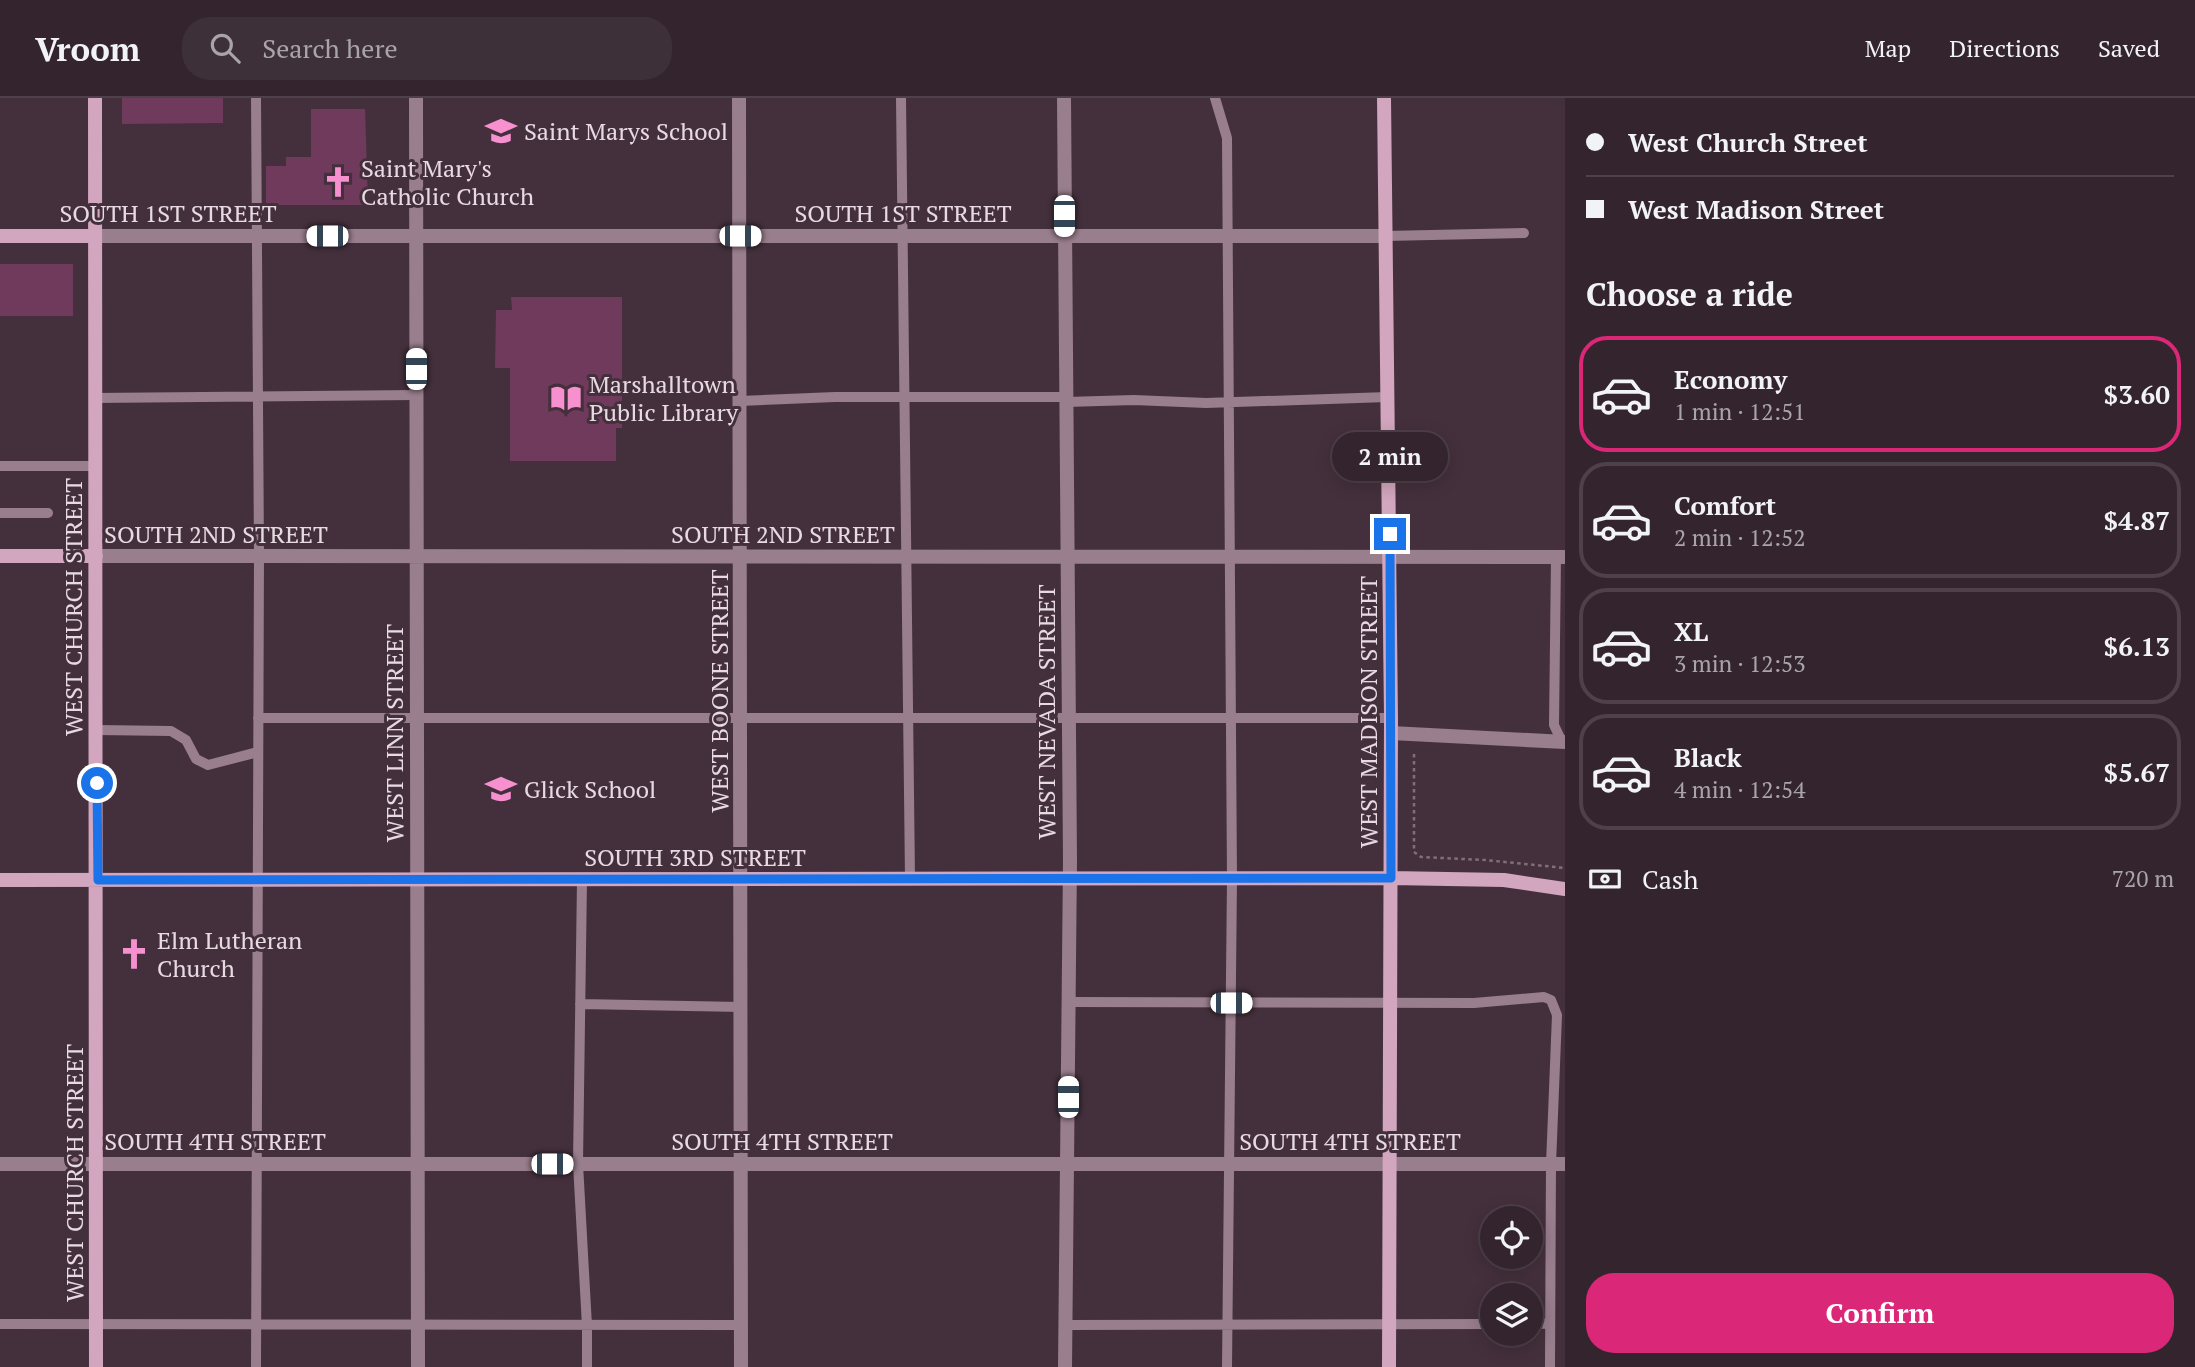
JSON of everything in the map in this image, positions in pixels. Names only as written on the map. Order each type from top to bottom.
[{"type":"main road","name":"WEST CHURCH STREET","points":[[95,98],[93,236],[98,880],[96,1367]]},
{"type":"main road","name":"WEST MADISON STREET","points":[[1384,98],[1391,718],[1389,1367]]},
{"type":"main road","name":"SOUTH 1ST STREET","points":[[0,236],[93,236]]},
{"type":"main road","name":"SOUTH 2ND STREET","points":[[0,556],[96,556]]},
{"type":"main road","name":"SOUTH 3RD STREET","points":[[0,880],[1391,878],[1504,880],[1565,889]]},
{"type":"street","name":"WEST LINN STREET","points":[[416,98],[418,1367]]},
{"type":"street","name":"WEST BOONE STREET","points":[[739,98],[741,1367]]},
{"type":"street","name":"WEST NEVADA STREET","points":[[1064,98],[1069,718],[1065,1367]]},
{"type":"street","name":"SOUTH 1ST STREET","points":[[93,236],[1385,236]]},
{"type":"street","name":"SOUTH 2ND STREET","points":[[96,556],[1560,557]]},
{"type":"street","points":[[1391,733],[1563,741]]},
{"type":"street","name":"SOUTH 4TH STREET","points":[[0,1164],[1558,1164]]},
{"type":"lane","points":[[256,98],[259,556],[256,1367]]},
{"type":"lane","points":[[901,98],[910,879]]},
{"type":"lane","points":[[1215,98],[1227,138],[1225,236],[1232,879],[1227,1367]]},
{"type":"lane","points":[[1385,236],[1524,233]]},
{"type":"lane","points":[[94,398],[416,395]]},
{"type":"lane","points":[[740,401],[905,396],[1227,401],[1388,397]]},
{"type":"lane","points":[[0,466],[95,466]]},
{"type":"lane","points":[[0,513],[48,513]]},
{"type":"lane","points":[[1560,557],[1554,725],[1563,741]]},
{"type":"lane","points":[[258,718],[1391,718]]},
{"type":"lane","points":[[97,730],[171,731],[186,740],[196,759],[208,765],[258,752]]},
{"type":"lane","points":[[582,880],[578,1164],[587,1367]]},
{"type":"lane","points":[[1069,1002],[1474,1003],[1544,997],[1551,1000],[1557,1015],[1558,1164],[1550,1367]]},
{"type":"lane","points":[[580,1004],[742,1007]]},
{"type":"lane","points":[[1543,1323],[1550,1323]]},
{"type":"lane","points":[[0,1324],[741,1325]]},
{"type":"lane","points":[[1066,1325],[1480,1324]]},
{"type":"path","points":[[1414,754],[1414,852],[1422,857],[1565,868]]},
{"type":"building","points":[[122,98],[223,98],[223,123],[122,124]]},
{"type":"building","points":[[311,109],[365,109],[368,205],[266,205],[266,166],[286,166],[286,157],[311,157]]},
{"type":"building","points":[[0,264],[73,264],[73,316],[0,316]]},
{"type":"building","name":"Marshalltown Public Library","points":[[511,297],[622,297],[622,428],[616,428],[616,461],[510,461],[510,368],[495,368],[496,310],[512,310]]},
{"type":"place","name":"Saint Marys School","points":[[501,131]]},
{"type":"place","name":"Saint Mary's Catholic Church","points":[[338,182]]},
{"type":"place","name":"Marshalltown Public Library","points":[[566,398]]},
{"type":"place","name":"Glick School","points":[[501,789]]},
{"type":"place","name":"Elm Lutheran Church","points":[[134,954]]},
{"type":"route","points":[[97,783],[98,880],[1391,878],[1390,534]]}]
